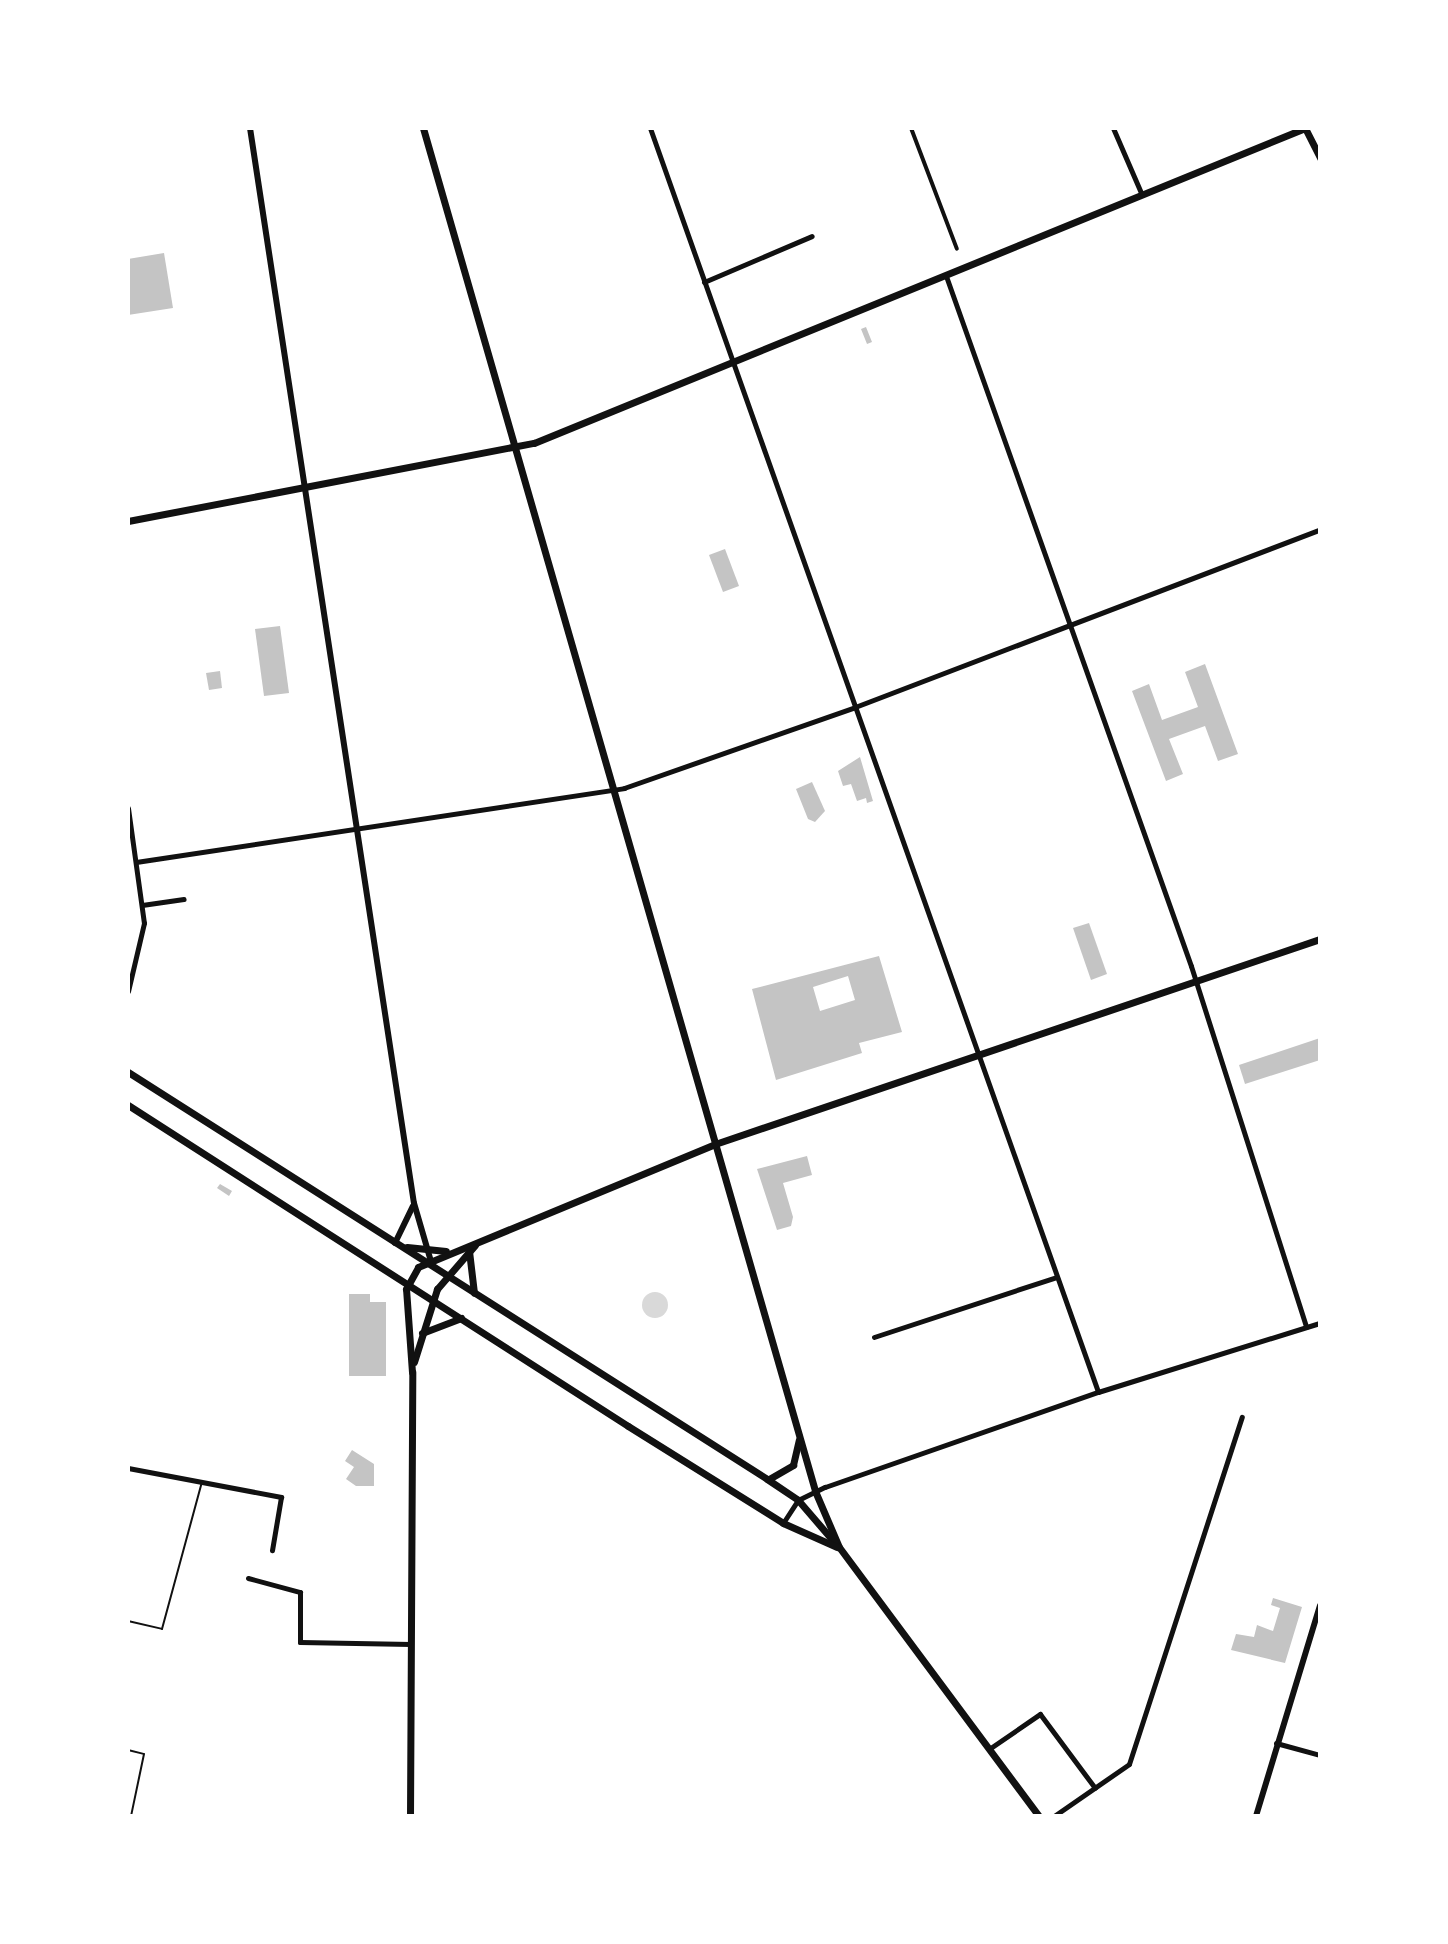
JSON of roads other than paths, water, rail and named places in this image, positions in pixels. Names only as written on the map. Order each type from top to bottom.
[{"type":"main road","points":[[424,128],[815,1491],[839,1547]]},
{"type":"main road","points":[[128,521],[515,449],[734,364],[1305,128],[1320,158]]},
{"type":"main road","points":[[410,1816],[412,1372],[407,1284],[416,1270],[456,1250],[715,1144],[1320,939]]},
{"type":"main road","points":[[128,1072],[798,1500],[839,1547],[1039,1816]]},
{"type":"main road","points":[[128,1105],[783,1523],[839,1547]]},
{"type":"main road","points":[[412,1372],[420,1335],[438,1287],[469,1251],[488,1238]]},
{"type":"main road","points":[[395,1243],[425,1250],[456,1250]]},
{"type":"main road","points":[[469,1251],[474,1293]]},
{"type":"main road","points":[[430,1264],[438,1287]]},
{"type":"main road","points":[[416,1270],[419,1292]]},
{"type":"main road","points":[[419,1292],[438,1287]]},
{"type":"main road","points":[[420,1335],[461,1318]]},
{"type":"main road","points":[[767,1479],[779,1477],[793,1465],[798,1430]]},
{"type":"street","points":[[250,128],[414,1203],[430,1264]]},
{"type":"street","points":[[650,128],[976,1055],[1098,1392]]},
{"type":"street","points":[[911,128],[957,249]]},
{"type":"street","points":[[1113,128],[1142,195]]},
{"type":"street","points":[[704,282],[812,236]]},
{"type":"street","points":[[946,276],[1194,982],[1306,1327]]},
{"type":"street","points":[[136,862],[613,791],[855,707],[1320,529]]},
{"type":"street","points":[[128,808],[144,929],[128,991]]},
{"type":"street","points":[[142,905],[184,899]]},
{"type":"street","points":[[395,1243],[414,1203]]},
{"type":"street","points":[[874,1337],[1056,1277]]},
{"type":"street","points":[[783,1523],[798,1500],[815,1491],[1098,1392],[1320,1323]]},
{"type":"street","points":[[1054,1816],[1129,1764],[1242,1417]]},
{"type":"street","points":[[128,1468],[281,1497],[272,1550]]},
{"type":"street","points":[[248,1578],[300,1592],[300,1642],[411,1644]]},
{"type":"street","points":[[1256,1816],[1275,1743],[1320,1605]]},
{"type":"street","points":[[989,1749],[1040,1714],[1095,1788]]},
{"type":"street","points":[[1275,1743],[1320,1755]]},
{"type":"lane","points":[[128,1621],[162,1629],[202,1482]]},
{"type":"lane","points":[[128,1750],[144,1754],[131,1816]]}]
